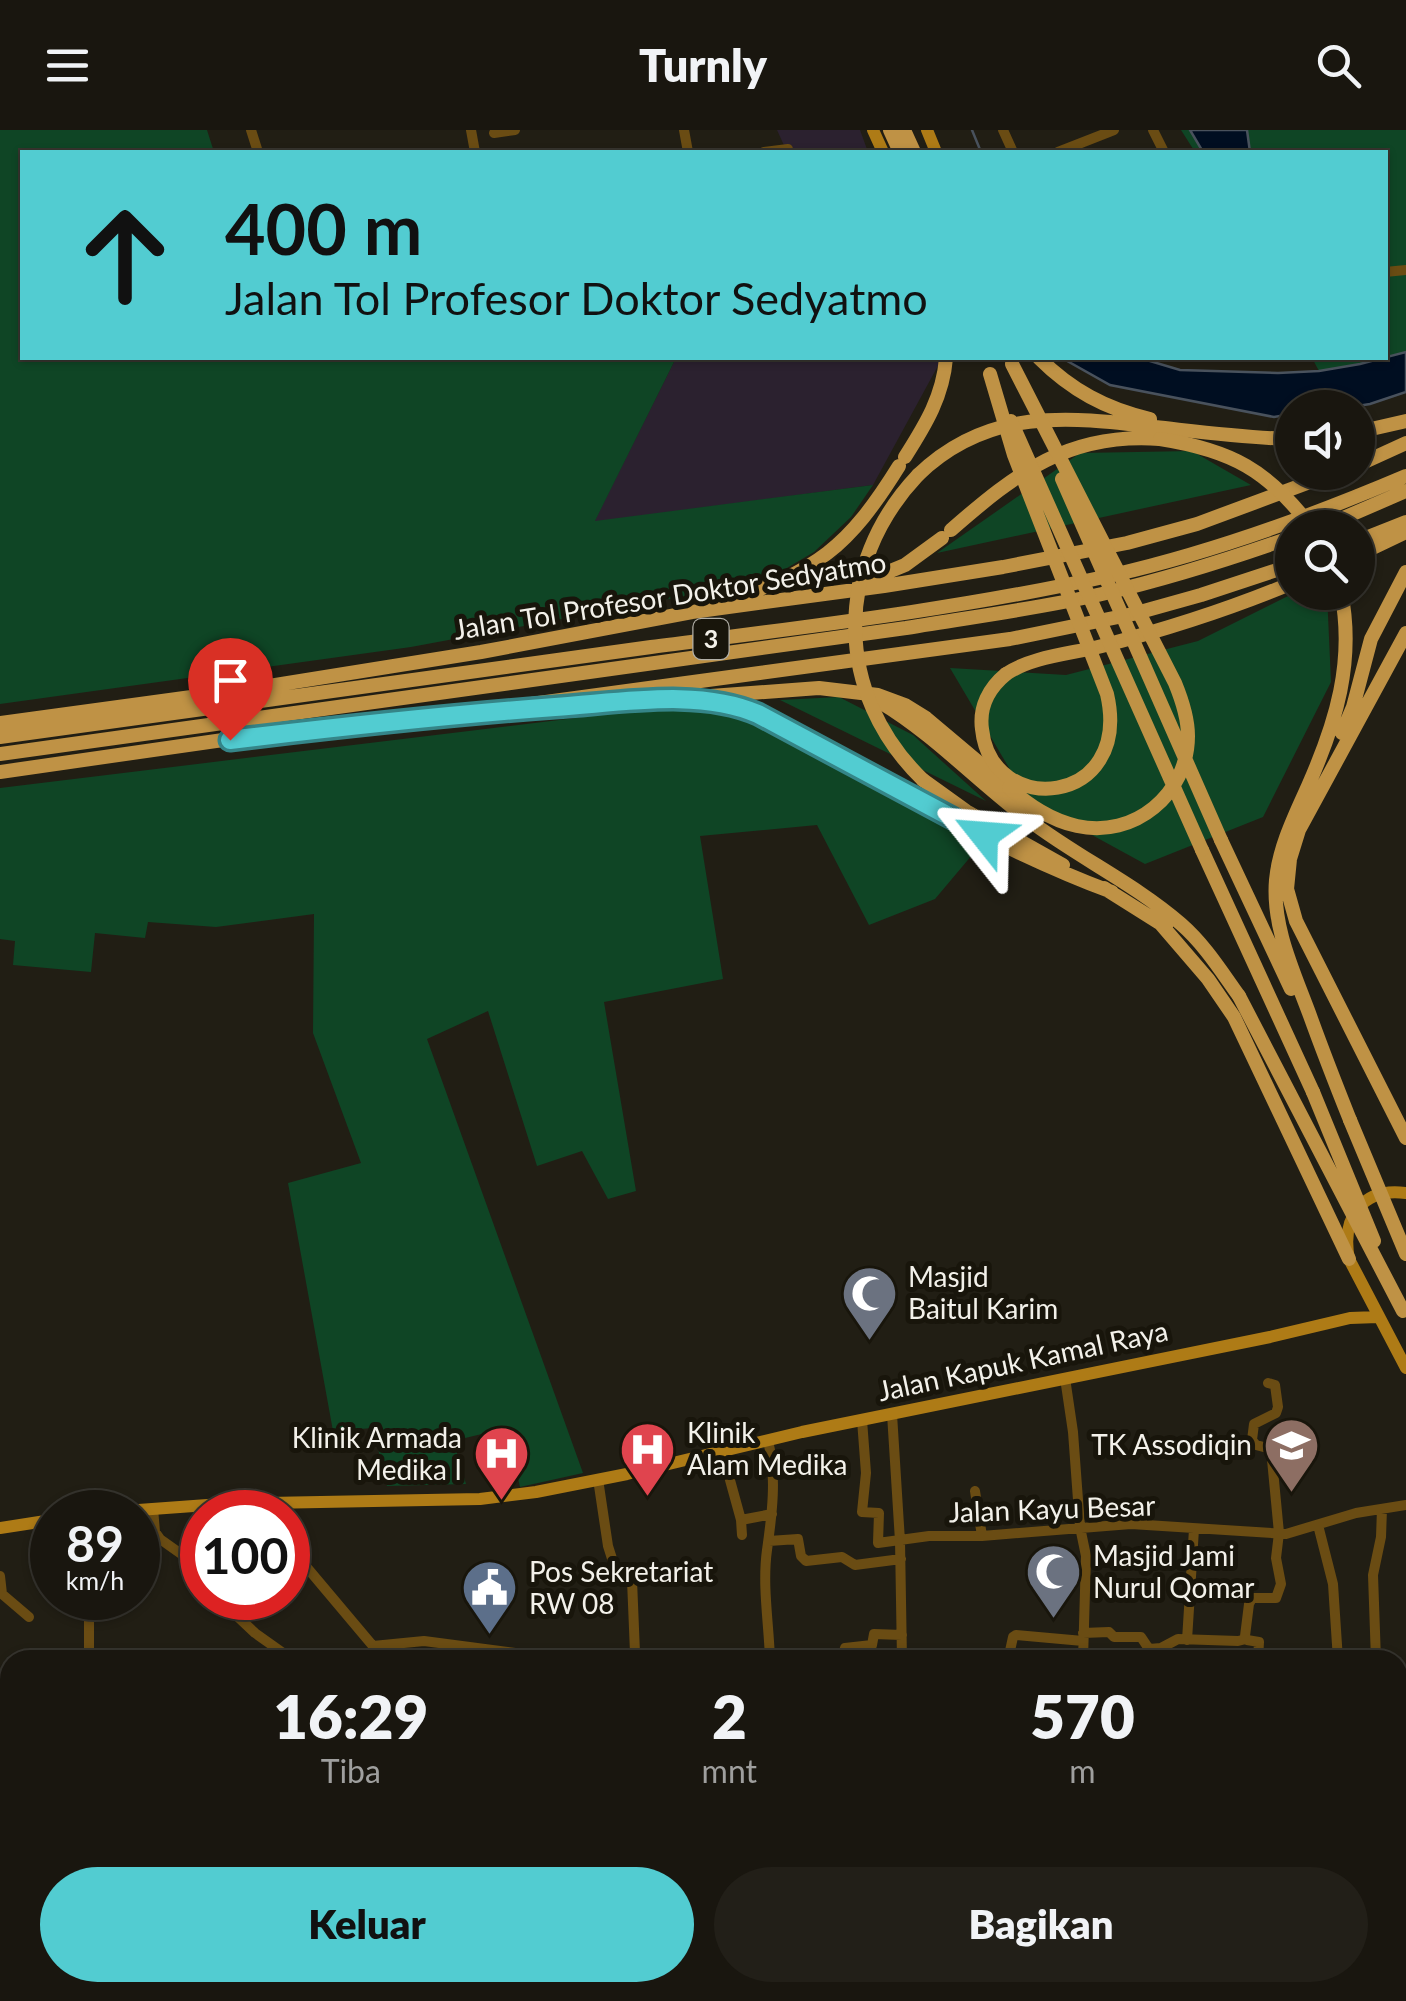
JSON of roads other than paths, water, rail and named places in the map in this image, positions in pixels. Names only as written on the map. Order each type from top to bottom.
[{"type":"highway","points":[[692,612],[780,582],[844,540],[868,514],[936,404],[946,360]]},
{"type":"highway","points":[[985,360],[1313,1092],[1404,1314]]},
{"type":"highway","points":[[1041,360],[1072,387],[1111,408],[1240,436]]},
{"type":"highway","points":[[464,714],[819,688],[862,693],[885,697],[913,709],[1037,810],[1064,822],[1092,828],[1122,825],[1150,812],[1171,790],[1183,768],[1188,737],[1183,706],[1175,683],[1010,361]]},
{"type":"highway","points":[[1010,361],[1221,840],[1334,1081],[1406,1254]]},
{"type":"highway","points":[[990,374],[1014,455],[1090,650],[1107,694],[1111,718],[1109,741],[1100,762],[1070,785],[1043,788],[1014,780],[996,765],[984,743],[982,714],[989,693],[1006,674],[1028,663],[1090,650],[1097,648],[1198,619],[1275,590]]},
{"type":"highway","points":[[1275,437],[1099,420],[1044,419],[992,429],[965,441],[939,456],[918,475],[889,510],[868,552],[859,582],[855,622],[859,666],[871,706],[892,746],[923,780],[966,812],[1114,885],[1182,925],[1207,951],[1234,990],[1404,1314]]},
{"type":"highway","points":[[1375,428],[1406,421]]},
{"type":"highway","points":[[840,592],[905,565],[1013,480],[1060,453],[1108,440],[1160,439],[1205,447],[1260,474],[1297,510]]},
{"type":"highway","points":[[1375,457],[1406,443]]},
{"type":"highway","name":"Jalan Tol Profesor Doktor Sedyatmo","points":[[0,737],[906,613],[1063,586],[1204,550],[1342,503],[1406,476]]},
{"type":"highway","name":"Jalan Tol Profesor Doktor Sedyatmo","points":[[0,723],[250,689],[481,652],[692,612],[1003,567],[1127,543],[1197,524],[1289,490]]},
{"type":"highway","points":[[1362,510],[1406,491]]},
{"type":"highway","points":[[1375,534],[1406,522]]},
{"type":"highway","points":[[1375,546],[1406,532]]},
{"type":"highway","name":"3","points":[[0,754],[906,628],[1102,594],[1275,543]]},
{"type":"highway","name":"3","points":[[0,772],[249,737],[464,714],[1010,639],[1150,609],[1275,571]]},
{"type":"highway","points":[[1282,849],[1337,745],[1372,639],[1406,572]]},
{"type":"highway","points":[[1334,1081],[1282,936],[1276,883],[1282,849],[1333,726],[1347,658],[1344,610]]},
{"type":"highway","points":[[1406,633],[1299,830],[1290,859],[1288,888],[1304,939],[1406,1138]]},
{"type":"highway","points":[[862,693],[901,715],[1026,818],[1176,932],[1234,990]]},
{"type":"highway","points":[[692,698],[758,714],[1014,852],[1114,885]]},
{"type":"highway","points":[[1159,922],[1208,979],[1234,1017],[1348,1259]]},
{"type":"main road","points":[[1406,1193],[1380,1194],[1366,1201],[1355,1211],[1346,1238],[1348,1259],[1406,1368]]},
{"type":"main road","points":[[1350,1318],[1368,1299]]},
{"type":"main road","name":"Jalan Kapuk Kamal Raya","points":[[310,1506],[480,1500],[536,1492],[1350,1318],[1378,1318]]},
{"type":"main road","points":[[0,1528],[30,1523]]},
{"type":"street","points":[[494,134],[515,130]]},
{"type":"street","points":[[1063,150],[1114,130]]},
{"type":"street","points":[[776,150],[788,148]]},
{"type":"street","points":[[1065,1378],[1086,1556],[1083,1650]]},
{"type":"street","points":[[1246,1638],[1251,1599],[1273,1599],[1281,1584],[1276,1558],[1279,1533],[1271,1449],[1252,1440],[1254,1424],[1276,1413],[1278,1407],[1276,1385],[1268,1383]]},
{"type":"street","points":[[892,1414],[902,1650]]},
{"type":"street","points":[[862,1420],[866,1474],[862,1512],[879,1513],[878,1543],[900,1541]]},
{"type":"street","points":[[768,1440],[772,1514],[766,1597],[769,1650]]},
{"type":"street","points":[[722,1451],[742,1535]]},
{"type":"street","points":[[598,1479],[614,1568],[632,1580],[634,1650]]},
{"type":"street","points":[[975,1491],[982,1536]]},
{"type":"street","name":"Jalan Kayu Besar","points":[[900,1541],[1131,1524],[1286,1534],[1356,1513],[1406,1505]]},
{"type":"street","points":[[1376,1650],[1373,1575],[1382,1537],[1382,1509]]},
{"type":"street","points":[[741,1520],[772,1514]]},
{"type":"street","points":[[1318,1525],[1333,1584],[1337,1650]]},
{"type":"street","points":[[1186,1640],[1194,1529]]},
{"type":"street","points":[[160,1539],[180,1554]]},
{"type":"street","points":[[770,1541],[798,1539],[806,1561],[842,1556],[855,1564],[901,1559]]},
{"type":"street","points":[[310,1570],[374,1650]]},
{"type":"street","points":[[0,1576],[2,1594],[28,1617]]},
{"type":"street","points":[[89,1620],[89,1650]]},
{"type":"street","points":[[241,1620],[280,1650]]},
{"type":"street","points":[[1010,1650],[1016,1635],[1083,1637],[1109,1632],[1114,1637],[1140,1637],[1148,1650]]},
{"type":"street","points":[[844,1650],[872,1644],[874,1634],[902,1635]]},
{"type":"street","points":[[1157,1650],[1176,1640],[1246,1638],[1259,1642],[1259,1650]]},
{"type":"street","points":[[374,1646],[424,1641],[493,1650]]},
{"type":"water","points":[[1190,130],[1247,130],[1250,150],[1202,150]]},
{"type":"water","points":[[1406,352],[1406,392],[1375,402],[1375,390],[1275,390],[1274,417],[1110,385],[1066,360],[1147,360],[1180,370],[1278,373],[1388,360],[1388,357]]},
{"type":"waterway","points":[[972,130],[980,150]]},
{"type":"place","name":"Masjid Baitul Karim","points":[[869,1342]]},
{"type":"place","name":"TK Assodiqin","points":[[1291,1494]]},
{"type":"place","name":"Klinik Alam Medika","points":[[648,1498]]},
{"type":"place","name":"Klinik Armada Medika I","points":[[501,1503]]},
{"type":"place","name":"Masjid Jami Nurul Qomar","points":[[1054,1621]]},
{"type":"place","name":"Pos Sekretariat RW 08","points":[[490,1637]]}]
